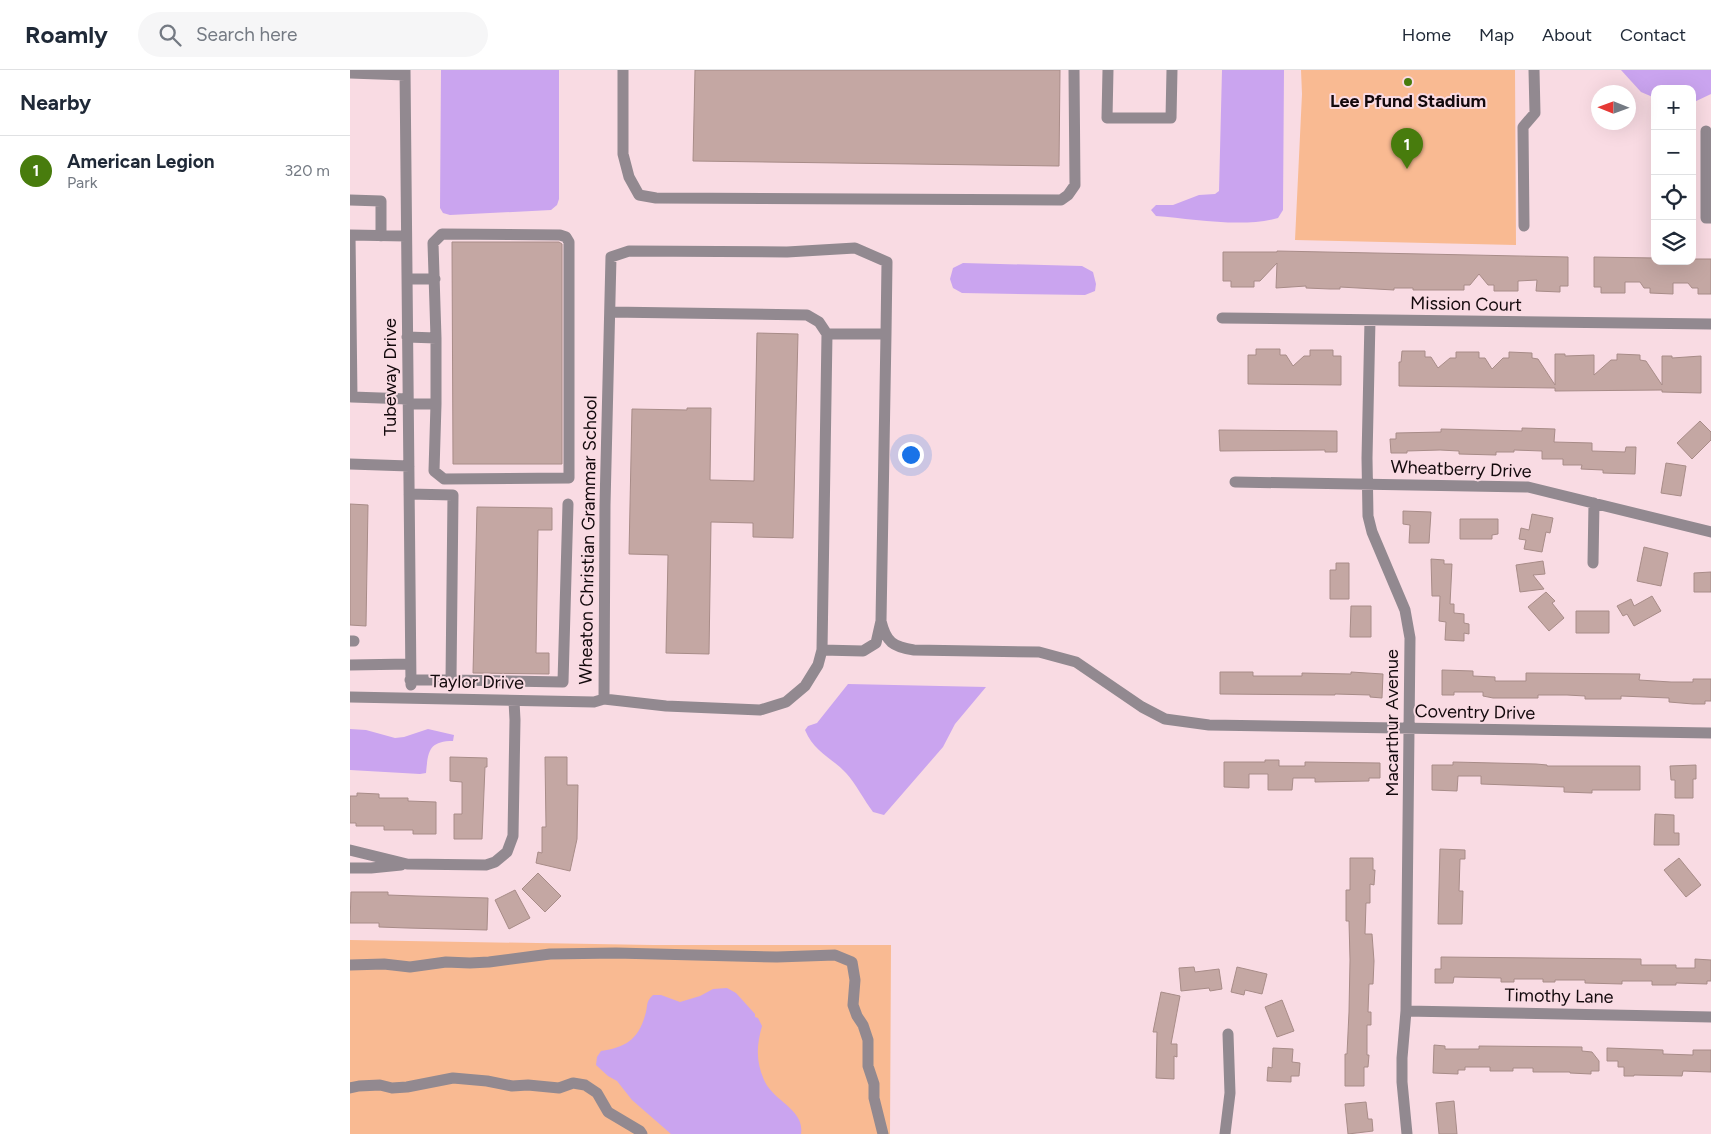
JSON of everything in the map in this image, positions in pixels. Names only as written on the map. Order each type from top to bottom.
[{"type":"street","points":[[623,70],[624,154],[629,177],[639,195],[666,198],[1061,200],[1068,195],[1075,185],[1074,70]]},
{"type":"street","points":[[1108,70],[1107,118],[1171,118],[1172,70]]},
{"type":"street","points":[[1524,226],[1523,127],[1535,114],[1534,70]]},
{"type":"street","points":[[350,73],[405,72]]},
{"type":"street","name":"Tubeway Drive","points":[[405,72],[411,682],[451,680]]},
{"type":"street","points":[[1706,131],[1708,190],[1706,218],[1711,218]]},
{"type":"street","points":[[350,200],[381,201],[381,236]]},
{"type":"street","points":[[442,234],[560,235],[566,237],[569,242],[569,478],[444,479],[434,471],[436,404],[435,279],[433,244],[442,234]]},
{"type":"street","points":[[406,236],[350,235],[351,398],[436,404]]},
{"type":"street","name":"Wheaton Christian Grammar School","points":[[827,334],[822,650],[818,665],[805,686],[786,702],[760,710],[666,706],[604,699],[605,505],[611,257],[629,251],[787,252],[855,248],[886,262],[886,334]]},
{"type":"street","points":[[407,279],[435,279]]},
{"type":"street","points":[[610,312],[808,315],[819,322],[827,334],[886,334],[881,622],[876,643],[863,651],[822,650]]},
{"type":"street","name":"Mission Court","points":[[1222,318],[1711,324]]},
{"type":"street","name":"Macarthur Avenue","points":[[1370,320],[1368,516],[1372,532],[1399,594],[1408,621],[1410,638],[1406,1011],[1402,1058],[1402,1082],[1407,1134]]},
{"type":"street","points":[[407,337],[436,338]]},
{"type":"street","points":[[350,464],[408,466]]},
{"type":"street","name":"Wheatberry Drive","points":[[1235,482],[1528,487],[1711,532]]},
{"type":"street","points":[[409,494],[453,495],[451,680],[563,682],[568,504]]},
{"type":"street","points":[[1593,563],[1594,503]]},
{"type":"street","name":"Coventry Drive","points":[[881,622],[884,635],[892,644],[902,648],[914,650],[1039,652],[1076,662],[1142,707],[1165,719],[1209,725],[1711,733]]},
{"type":"street","points":[[350,665],[410,664]]},
{"type":"street","name":"Taylor Drive","points":[[350,697],[594,702],[604,699]]},
{"type":"street","points":[[350,868],[407,864],[486,866],[501,858],[507,852],[513,836],[514,701]]},
{"type":"street","points":[[350,850],[407,864]]},
{"type":"street","points":[[350,965],[384,964],[410,967],[446,962],[488,962],[550,954],[616,953],[777,957],[834,955],[852,962],[855,980],[853,1005],[857,1016],[864,1025],[868,1040],[868,1066],[874,1084],[874,1098],[883,1134]]},
{"type":"street","name":"Timothy Lane","points":[[1406,1011],[1711,1017]]},
{"type":"street","points":[[1225,1134],[1230,1093],[1228,1034]]},
{"type":"street","points":[[350,1088],[380,1085],[392,1088],[407,1087],[453,1078],[488,1081],[512,1086],[528,1085],[559,1088],[573,1083],[586,1085],[597,1093],[608,1112],[642,1134]]},
{"type":"shaded area","points":[[441,70],[559,70],[559,199],[557,205],[551,210],[450,215],[443,213],[440,208]]},
{"type":"shaded area","points":[[1222,70],[1284,70],[1283,210],[1278,218],[1234,223],[1156,216],[1151,210],[1156,205],[1173,205],[1199,195],[1215,194],[1219,191]]},
{"type":"shaded area","points":[[1301,70],[1515,70],[1516,245],[1295,240],[1302,94]]},
{"type":"shaded area","points":[[1621,70],[1711,70],[1711,94],[1696,101],[1696,85],[1651,85],[1651,96],[1641,92]]},
{"type":"shaded area","points":[[963,263],[1082,266],[1093,272],[1096,284],[1095,291],[1085,295],[962,293],[953,288],[950,279],[953,268]]},
{"type":"shaded area","points":[[848,684],[986,687],[955,724],[943,747],[884,815],[873,812],[850,777],[813,744],[805,730],[808,726],[817,723]]},
{"type":"shaded area","points":[[350,729],[366,730],[395,738],[428,729],[454,735],[453,741],[439,743],[431,749],[426,773],[350,770]]},
{"type":"shaded area","points":[[350,940],[653,945],[891,945],[890,1134],[350,1134]]},
{"type":"shaded area","points":[[727,988],[736,993],[755,1014],[755,1017],[758,1018],[762,1026],[758,1055],[762,1075],[775,1095],[794,1112],[801,1126],[801,1134],[671,1134],[632,1100],[617,1081],[596,1065],[597,1057],[601,1051],[625,1044],[636,1035],[643,1021],[648,1001],[653,995],[661,995],[680,1002],[700,996],[713,989]]},
{"type":"building","points":[[695,70],[1060,70],[1059,166],[693,161]]},
{"type":"building","points":[[452,242],[559,242],[562,244],[562,464],[453,464]]},
{"type":"building","points":[[1277,251],[1568,257],[1568,286],[1560,286],[1560,292],[1536,291],[1537,280],[1518,281],[1518,291],[1494,291],[1494,285],[1488,285],[1479,274],[1470,285],[1464,285],[1464,290],[1394,288],[1394,290],[1340,287],[1340,289],[1330,289],[1306,288],[1306,286],[1276,288],[1277,263],[1260,281],[1254,281],[1254,287],[1231,287],[1231,281],[1223,281],[1223,252]]},
{"type":"building","points":[[1594,257],[1651,258],[1651,265],[1696,265],[1696,259],[1711,259],[1711,294],[1698,294],[1698,288],[1692,288],[1688,283],[1673,283],[1673,294],[1650,293],[1650,288],[1644,288],[1640,282],[1625,282],[1625,293],[1601,293],[1601,287],[1594,287]]},
{"type":"building","points":[[757,333],[798,334],[793,538],[753,537],[753,523],[711,522],[709,654],[666,653],[668,555],[629,554],[632,409],[687,410],[687,408],[711,408],[710,480],[754,481]]},
{"type":"building","points":[[1256,349],[1280,349],[1280,355],[1286,355],[1293,366],[1304,356],[1310,356],[1310,350],[1333,350],[1333,356],[1341,356],[1341,385],[1248,384],[1248,355],[1256,355]]},
{"type":"building","points":[[1402,351],[1425,351],[1425,357],[1431,357],[1438,368],[1450,358],[1456,358],[1456,352],[1479,352],[1479,358],[1485,358],[1492,369],[1503,358],[1509,358],[1509,352],[1532,353],[1532,358],[1538,359],[1555,385],[1555,354],[1565,354],[1565,356],[1594,355],[1594,375],[1611,360],[1617,360],[1617,354],[1640,355],[1640,360],[1646,361],[1662,385],[1662,356],[1672,356],[1672,358],[1701,356],[1701,393],[1662,392],[1662,390],[1555,391],[1555,388],[1399,386],[1399,362],[1401,362]]},
{"type":"building","points":[[1700,421],[1711,432],[1711,440],[1692,459],[1677,443]]},
{"type":"building","points":[[1522,428],[1555,429],[1554,442],[1592,443],[1592,451],[1625,452],[1626,447],[1636,447],[1635,474],[1603,473],[1603,470],[1581,469],[1582,465],[1563,465],[1563,459],[1542,459],[1542,451],[1514,450],[1514,452],[1496,452],[1496,455],[1459,454],[1459,451],[1440,450],[1391,453],[1390,439],[1396,439],[1396,433],[1441,432],[1441,429],[1522,431]]},
{"type":"building","points":[[1219,430],[1337,431],[1337,452],[1325,452],[1325,450],[1220,451]]},
{"type":"building","points":[[1666,463],[1686,466],[1681,496],[1661,493]]},
{"type":"building","points":[[350,504],[368,505],[366,626],[350,625]]},
{"type":"building","points":[[477,507],[552,508],[552,530],[538,530],[536,653],[549,653],[549,674],[473,673]]},
{"type":"building","points":[[1403,511],[1431,512],[1429,543],[1409,543],[1410,525],[1403,524]]},
{"type":"building","points":[[1532,514],[1553,518],[1550,533],[1546,532],[1542,552],[1524,549],[1526,540],[1519,539],[1521,528],[1529,530]]},
{"type":"building","points":[[1460,519],[1498,519],[1498,534],[1492,535],[1492,539],[1460,539]]},
{"type":"building","points":[[1644,547],[1668,553],[1661,586],[1637,581]]},
{"type":"building","points":[[1431,559],[1444,560],[1444,564],[1452,564],[1450,604],[1454,604],[1454,613],[1464,614],[1464,623],[1469,624],[1469,634],[1464,633],[1464,641],[1445,640],[1446,622],[1439,621],[1440,596],[1432,596]]},
{"type":"building","points":[[1543,561],[1545,574],[1533,575],[1544,589],[1520,592],[1516,565]]},
{"type":"building","points":[[1336,563],[1349,563],[1349,599],[1330,599],[1330,570],[1336,570]]},
{"type":"building","points":[[1711,572],[1711,592],[1694,592],[1694,573]]},
{"type":"building","points":[[1546,592],[1555,601],[1552,603],[1564,618],[1549,631],[1528,607]]},
{"type":"building","points":[[1652,596],[1661,611],[1634,626],[1627,614],[1623,616],[1617,606],[1631,599],[1634,606]]},
{"type":"building","points":[[1351,606],[1371,606],[1371,637],[1350,637]]},
{"type":"building","points":[[1576,611],[1609,611],[1609,633],[1576,633]]},
{"type":"building","points":[[1442,670],[1473,671],[1473,676],[1495,677],[1495,681],[1526,681],[1526,673],[1640,674],[1639,680],[1671,682],[1693,682],[1693,679],[1711,679],[1711,701],[1705,701],[1705,704],[1693,704],[1669,702],[1669,698],[1621,696],[1621,699],[1585,699],[1585,696],[1567,695],[1538,695],[1538,698],[1493,698],[1483,696],[1483,692],[1454,692],[1454,695],[1442,695]]},
{"type":"building","points":[[1220,672],[1253,672],[1253,676],[1302,676],[1302,673],[1351,674],[1351,672],[1383,674],[1382,698],[1370,697],[1370,695],[1335,694],[1220,694]]},
{"type":"building","points":[[450,757],[487,758],[482,839],[454,839],[454,814],[462,814],[462,782],[450,781]]},
{"type":"building","points":[[545,757],[567,757],[567,785],[578,785],[577,839],[570,871],[536,863],[538,852],[542,853],[542,827],[546,827]]},
{"type":"building","points":[[1265,760],[1279,760],[1279,766],[1305,766],[1305,762],[1380,763],[1380,778],[1369,778],[1369,781],[1315,782],[1315,778],[1293,778],[1292,790],[1268,790],[1268,774],[1249,774],[1249,788],[1224,787],[1224,762],[1265,762]]},
{"type":"building","points":[[1453,762],[1536,764],[1547,766],[1640,766],[1640,790],[1592,790],[1592,793],[1564,792],[1564,787],[1481,784],[1481,776],[1458,776],[1457,791],[1432,790],[1432,765],[1453,765]]},
{"type":"building","points":[[1696,765],[1696,779],[1693,779],[1693,798],[1675,798],[1675,780],[1671,780],[1670,766]]},
{"type":"building","points":[[357,793],[379,794],[379,798],[408,798],[408,801],[436,802],[436,834],[413,834],[413,830],[384,830],[384,826],[356,826],[356,823],[350,823],[350,796],[357,796]]},
{"type":"building","points":[[1655,814],[1674,815],[1674,833],[1679,833],[1679,845],[1654,845]]},
{"type":"building","points":[[1440,849],[1465,850],[1465,859],[1460,859],[1459,891],[1463,891],[1462,924],[1438,924]]},
{"type":"building","points":[[1350,858],[1373,858],[1373,870],[1375,870],[1374,885],[1370,884],[1370,903],[1366,903],[1365,934],[1372,934],[1374,961],[1373,984],[1369,984],[1368,1012],[1371,1012],[1371,1025],[1367,1025],[1367,1055],[1369,1055],[1368,1067],[1364,1067],[1364,1086],[1345,1086],[1350,960],[1349,921],[1346,921],[1346,890],[1350,890]]},
{"type":"building","points":[[1679,858],[1701,885],[1686,897],[1664,870]]},
{"type":"building","points":[[538,873],[561,896],[545,912],[522,889]]},
{"type":"building","points":[[515,890],[530,918],[509,929],[495,900]]},
{"type":"building","points":[[351,892],[388,892],[388,895],[488,898],[487,930],[379,927],[379,923],[350,923]]},
{"type":"building","points":[[1441,957],[1641,959],[1641,965],[1676,965],[1676,968],[1695,968],[1695,959],[1711,960],[1711,981],[1707,981],[1707,984],[1676,983],[1676,985],[1652,985],[1652,981],[1622,981],[1622,984],[1585,983],[1585,980],[1543,982],[1543,979],[1514,979],[1514,982],[1501,982],[1501,978],[1454,977],[1453,983],[1435,983],[1435,969],[1441,969]]},
{"type":"building","points":[[1194,967],[1195,972],[1219,969],[1222,989],[1210,991],[1209,988],[1181,991],[1179,968]]},
{"type":"building","points":[[1237,967],[1267,974],[1262,994],[1245,990],[1244,995],[1231,992]]},
{"type":"building","points":[[1161,992],[1180,996],[1171,1044],[1177,1044],[1177,1057],[1174,1056],[1174,1079],[1156,1078],[1157,1032],[1153,1032]]},
{"type":"building","points":[[1282,1000],[1294,1031],[1277,1037],[1265,1007]]},
{"type":"building","points":[[1434,1045],[1445,1046],[1445,1049],[1479,1049],[1479,1046],[1582,1047],[1582,1051],[1592,1052],[1599,1061],[1599,1071],[1591,1071],[1591,1074],[1533,1072],[1533,1068],[1513,1068],[1513,1071],[1490,1071],[1490,1067],[1465,1067],[1465,1070],[1458,1070],[1458,1074],[1433,1073]]},
{"type":"building","points":[[1273,1048],[1293,1049],[1292,1062],[1300,1063],[1299,1076],[1291,1076],[1291,1082],[1267,1081],[1268,1067],[1272,1068]]},
{"type":"building","points":[[1607,1048],[1663,1050],[1663,1054],[1693,1055],[1693,1050],[1711,1050],[1711,1072],[1683,1071],[1682,1076],[1624,1076],[1624,1067],[1618,1067],[1618,1061],[1607,1061]]},
{"type":"building","points":[[1454,1101],[1457,1134],[1439,1134],[1436,1103]]},
{"type":"building","points":[[1366,1102],[1368,1119],[1372,1119],[1373,1131],[1348,1134],[1345,1104]]},
{"type":"place","name":"Lee Pfund Stadium","points":[[1408,82]]},
{"type":"place","name":"American Legion","points":[[1407,169]]}]
